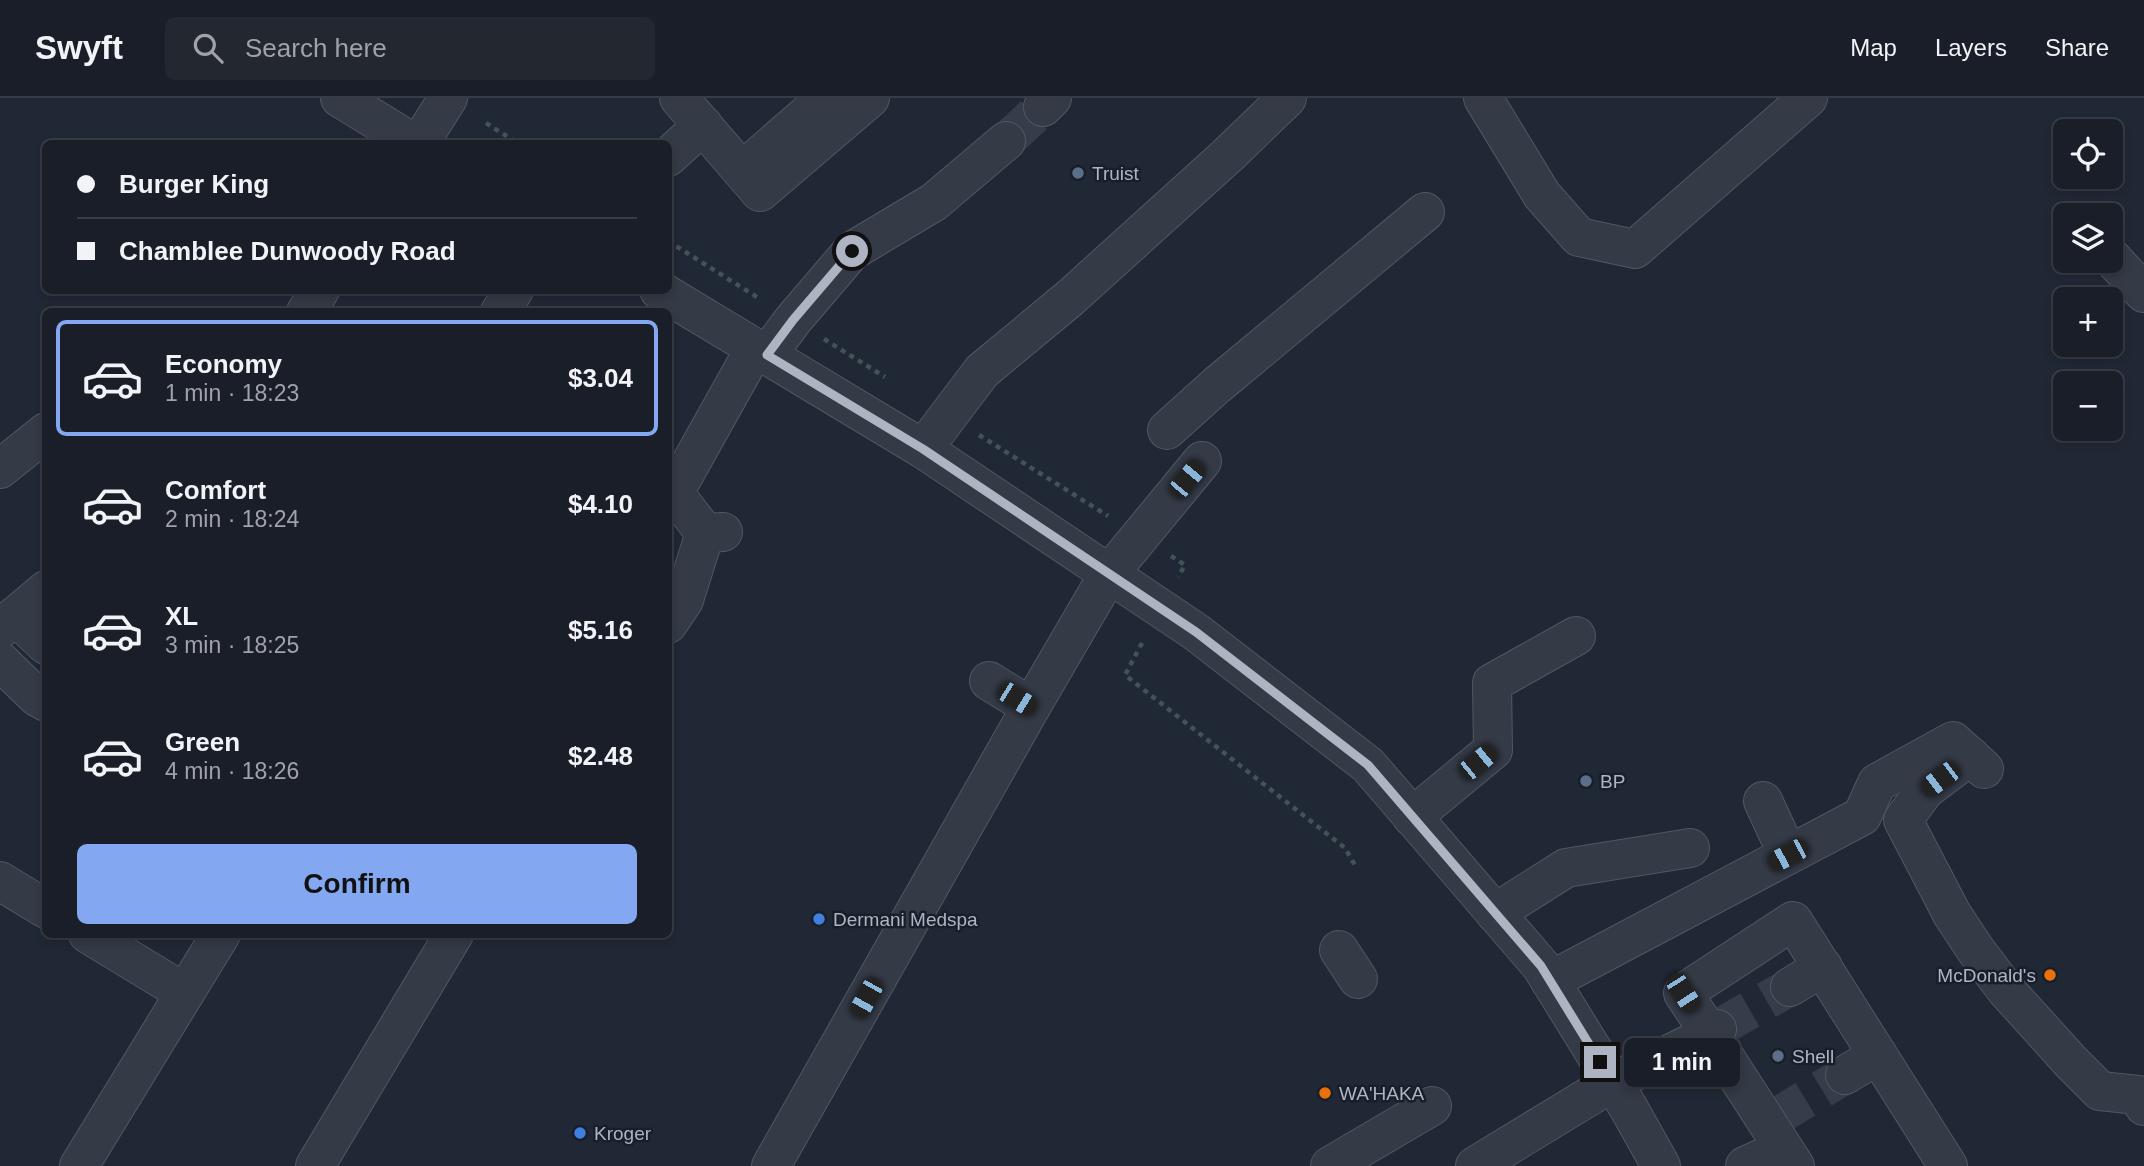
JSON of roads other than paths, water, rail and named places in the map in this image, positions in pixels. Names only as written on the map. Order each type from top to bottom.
[{"type":"street","points":[[340,98],[410,140]]},
{"type":"street","points":[[420,140],[448,98]]},
{"type":"street","points":[[742,171],[826,98]]},
{"type":"street","points":[[672,148],[691,111],[760,192],[870,98]]},
{"type":"street","points":[[923,449],[982,371],[1070,298],[1228,155],[1286,98]]},
{"type":"street","points":[[1483,98],[1542,195],[1579,237],[1635,249],[1808,98]]},
{"type":"street","points":[[672,618],[684,600],[714,532],[674,493],[761,352],[793,320],[852,251],[934,202],[1006,141]]},
{"type":"street","points":[[1167,430],[1217,385],[1425,212]]},
{"type":"street","points":[[2123,270],[2144,293]]},
{"type":"street","points":[[660,299],[761,352],[923,449],[1196,632],[1368,765],[1541,966],[1661,1166]]},
{"type":"street","points":[[0,470],[42,435]]},
{"type":"street","points":[[771,1166],[1108,575],[1202,461]]},
{"type":"street","points":[[42,593],[8,622],[42,643]]},
{"type":"street","points":[[1412,817],[1493,750],[1492,683],[1576,636]]},
{"type":"street","points":[[0,662],[42,700]]},
{"type":"street","points":[[989,681],[1031,708]]},
{"type":"street","points":[[1550,981],[1862,816],[1877,783],[1953,741],[1977,763],[1925,790],[1903,820],[1952,914],[2006,990],[2100,1091],[2141,1100]]},
{"type":"street","points":[[1763,801],[1788,855]]},
{"type":"street","points":[[1495,913],[1566,868],[1690,848]]},
{"type":"street","points":[[0,881],[42,907]]},
{"type":"street","points":[[1745,1166],[1779,1139],[1714,1031],[1683,993],[1793,921],[1948,1166]]},
{"type":"street","points":[[95,938],[185,993]]},
{"type":"street","points":[[79,1166],[218,938]]},
{"type":"street","points":[[315,1166],[452,938]]},
{"type":"street","points":[[1790,988],[1823,967]]},
{"type":"street","points":[[1475,1166],[1613,1082],[1714,1031]]},
{"type":"street","points":[[1845,1075],[1878,1055]]},
{"type":"street","points":[[1330,1166],[1432,1106]]},
{"type":"tunnel","points":[[1006,141],[1043,107]]},
{"type":"tunnel","points":[[1717,1029],[1790,987]]},
{"type":"tunnel","points":[[1773,1119],[1845,1075]]},
{"type":"place","name":"Truist","points":[[1078,173]]},
{"type":"place","name":"BP","points":[[1586,781]]},
{"type":"place","name":"Dermani Medspa","points":[[819,919]]},
{"type":"place","name":"McDonald's","points":[[2050,975]]},
{"type":"place","name":"Shell","points":[[1778,1056]]},
{"type":"place","name":"WA'HAKA","points":[[1325,1093]]},
{"type":"place","name":"Kroger","points":[[580,1133]]}]
